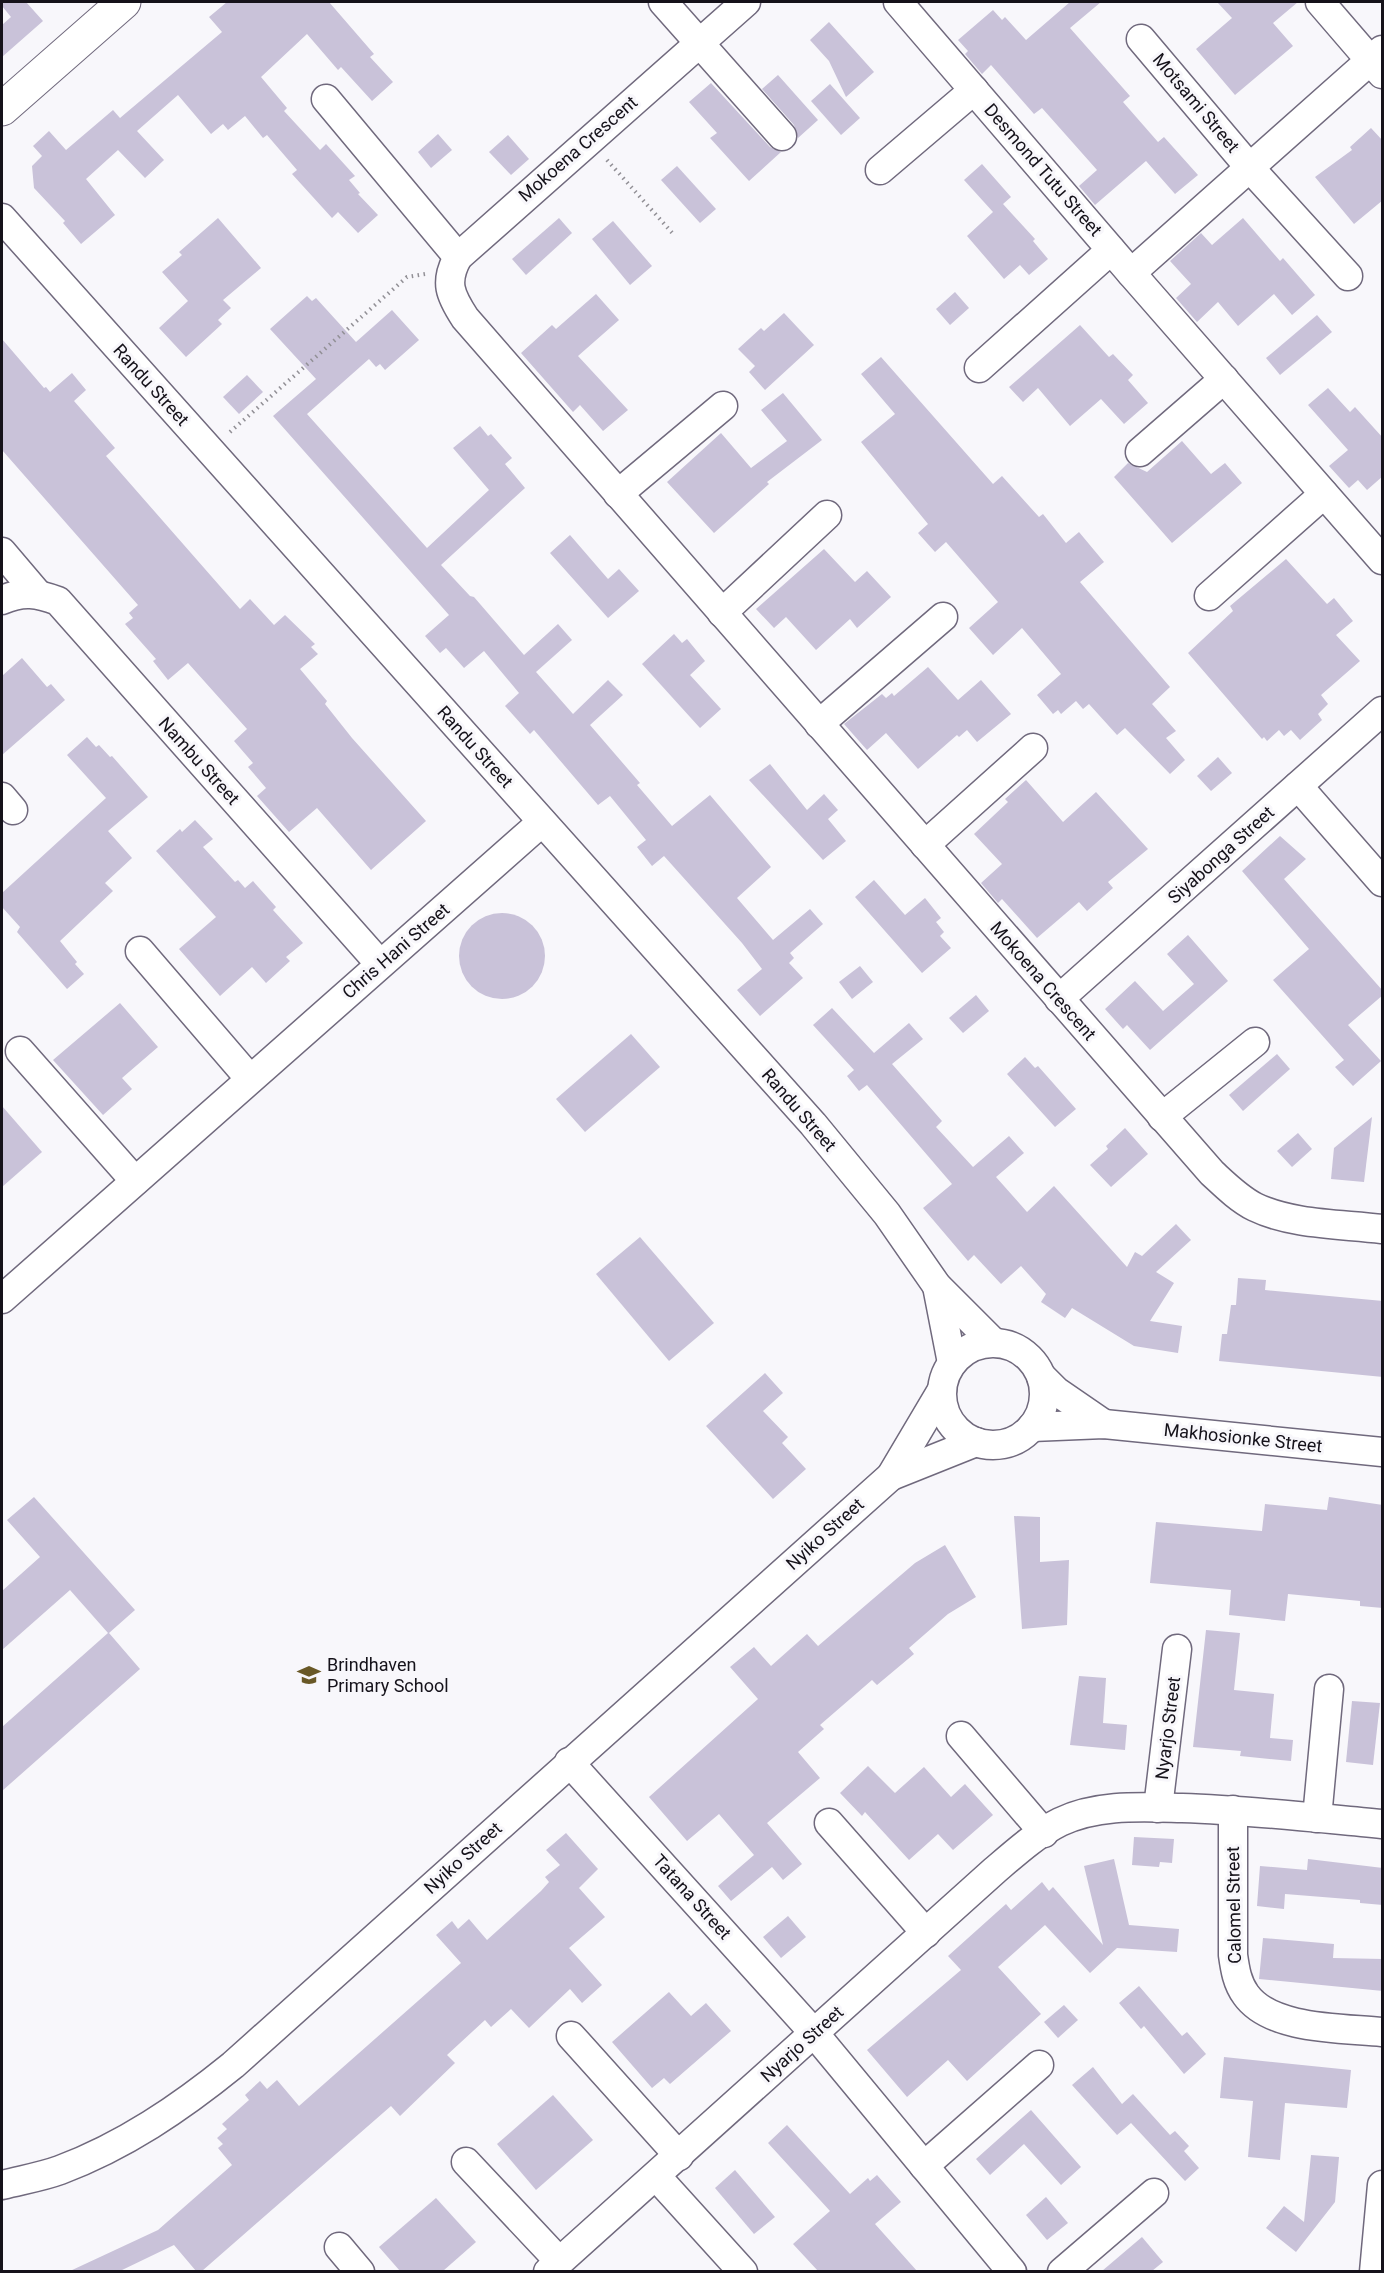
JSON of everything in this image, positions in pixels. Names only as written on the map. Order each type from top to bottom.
[{"type":"street","points":[[2,109],[124,2]]},
{"type":"street","points":[[663,2],[782,136]]},
{"type":"street","name":"Mokoena Crescent","points":[[746,2],[589,140],[454,264],[450,286],[465,318],[1212,1173],[1234,1193],[1255,1207],[1281,1216],[1383,1229]]},
{"type":"street","name":"Desmond Tutu Street","points":[[898,2],[1111,250],[1383,560]]},
{"type":"street","name":"Motsami Street","points":[[1131,273],[1250,168],[1379,61],[1320,2]]},
{"type":"street","name":"Motsami Street","points":[[1141,39],[1250,168],[1348,276]]},
{"type":"street","name":"Desmond Tutu Street","points":[[880,170],[974,90]]},
{"type":"street","name":"Mokoena Crescent","points":[[326,99],[454,264]]},
{"type":"street","name":"Randu Street","points":[[2,218],[848,1166],[887,1214],[937,1286],[993,1342]]},
{"type":"street","name":"Desmond Tutu Street","points":[[979,368],[1111,250]]},
{"type":"street","points":[[1140,452],[1224,379]]},
{"type":"street","points":[[618,494],[723,406]]},
{"type":"street","points":[[1209,596],[1324,494]]},
{"type":"street","points":[[722,613],[827,515]]},
{"type":"street","points":[[2,552],[36,592]]},
{"type":"street","points":[[2,600],[15,595],[36,592]]},
{"type":"street","name":"Nambu Street","points":[[36,592],[58,601],[380,964]]},
{"type":"street","points":[[819,724],[943,617]]},
{"type":"street","name":"Siyabonga Street","points":[[1059,999],[1383,711]]},
{"type":"street","points":[[925,845],[1034,748]]},
{"type":"street","points":[[1298,786],[1383,882]]},
{"type":"street","name":"Chris Hani Street","points":[[7,1284],[135,1181],[542,822]]},
{"type":"street","points":[[140,951],[250,1079]]},
{"type":"street","points":[[1162,1117],[1255,1042]]},
{"type":"street","points":[[20,1051],[135,1181]]},
{"type":"street","name":"Randu Street","points":[[937,1286],[952,1364]]},
{"type":"street","points":[[993,1342],[1017,1348],[1036,1365],[1041,1376],[1043,1402],[1032,1426],[1023,1435],[1000,1444],[976,1442],[954,1427],[947,1416],[942,1390],[945,1376],[952,1364],[970,1348],[993,1342]]},
{"type":"street","name":"Makhosionke Street","points":[[1041,1376],[1056,1391],[1104,1424]]},
{"type":"street","name":"Nyiko Street","points":[[2,2185],[58,2171],[107,2150],[153,2125],[198,2094],[891,1476],[942,1390]]},
{"type":"street","name":"Makhosionke Street","points":[[1032,1426],[1104,1424],[1383,1452]]},
{"type":"street","name":"Nyiko Street","points":[[891,1476],[976,1442]]},
{"type":"street","name":"Nyarjo Street","points":[[1158,1808],[1177,1649]]},
{"type":"street","points":[[1317,1818],[1329,1689]]},
{"type":"street","points":[[961,1736],[1044,1833]]},
{"type":"street","name":"Tatana Street","points":[[569,1762],[814,2033],[1012,2271]]},
{"type":"street","name":"Nyarjo Street","points":[[466,2162],[554,2266],[657,2176],[994,1871],[1061,1822],[1098,1810],[1158,1808],[1233,1810],[1383,1824]]},
{"type":"street","name":"Calomel Street","points":[[1233,1810],[1233,1955],[1236,1976],[1245,1994],[1260,2010],[1285,2021],[1383,2032]]},
{"type":"street","points":[[829,1823],[926,1933]]},
{"type":"street","points":[[571,2036],[679,2156]]},
{"type":"street","points":[[924,2166],[1039,2065]]},
{"type":"street","points":[[657,2176],[743,2271]]},
{"type":"street","points":[[1374,2271],[1383,2185]]},
{"type":"street","points":[[1062,2271],[1154,2193]]},
{"type":"street","points":[[339,2247],[360,2271]]},
{"type":"path","points":[[589,140],[675,236]]},
{"type":"path","points":[[209,450],[407,277],[454,264]]},
{"type":"building","points":[[2,2],[26,2],[43,21],[2,57],[2,25],[11,17],[2,6]]},
{"type":"building","points":[[227,2],[329,2],[374,54],[370,57],[393,82],[372,101],[341,67],[338,70],[307,34],[261,77],[287,108],[284,111],[320,150],[326,144],[355,176],[349,180],[360,193],[358,194],[378,215],[358,233],[338,212],[332,218],[292,174],[297,170],[267,135],[263,138],[245,116],[228,130],[223,124],[211,134],[178,95],[137,131],[164,160],[145,178],[118,150],[86,179],[115,215],[81,244],[63,223],[65,221],[34,188],[32,166],[42,156],[33,146],[49,131],[66,150],[113,110],[120,118],[222,32],[209,17]]},
{"type":"building","points":[[1070,2],[1101,2],[1070,28],[1130,96],[1123,102],[1158,142],[1164,137],[1198,175],[1175,194],[1146,161],[1095,205],[1079,186],[1097,170],[1042,108],[1034,114],[991,65],[982,74],[965,54],[968,51],[958,40],[993,10],[1002,20],[1005,17],[1026,40]]},
{"type":"building","points":[[1217,2],[1298,2],[1273,23],[1293,46],[1235,95],[1196,49],[1232,18]]},
{"type":"building","points":[[829,22],[874,72],[846,97],[829,61],[810,40]]},
{"type":"building","points":[[778,75],[818,120],[798,138],[794,125],[762,89]]},
{"type":"building","points":[[711,83],[770,147],[781,152],[749,181],[710,138],[717,133],[689,102]]},
{"type":"building","points":[[830,84],[860,118],[841,135],[811,101]]},
{"type":"building","points":[[1371,128],[1383,141],[1383,200],[1354,224],[1315,177],[1352,150],[1350,147]]},
{"type":"building","points":[[438,134],[452,150],[431,168],[418,152]]},
{"type":"building","points":[[508,135],[529,159],[511,175],[489,152]]},
{"type":"building","points":[[982,164],[1011,197],[1003,204],[1035,239],[1033,241],[1048,259],[1029,275],[1020,265],[1004,279],[967,236],[993,212],[964,180]]},
{"type":"building","points":[[677,166],[716,209],[700,223],[661,180]]},
{"type":"building","points":[[218,218],[261,268],[223,300],[231,308],[218,320],[222,324],[186,357],[159,328],[188,301],[162,272],[182,255],[179,252]]},
{"type":"building","points":[[559,218],[572,233],[526,275],[512,259]]},
{"type":"building","points":[[1243,218],[1280,261],[1283,258],[1315,295],[1292,315],[1274,294],[1238,326],[1218,302],[1197,322],[1176,298],[1191,284],[1170,261],[1201,233],[1212,245]]},
{"type":"building","points":[[613,221],[652,266],[630,285],[592,239]]},
{"type":"building","points":[[955,292],[969,308],[950,325],[936,309]]},
{"type":"building","points":[[596,294],[619,320],[578,356],[628,410],[603,431],[580,405],[573,412],[521,353],[552,325],[556,329]]},
{"type":"building","points":[[307,296],[312,301],[316,298],[356,342],[392,310],[419,340],[385,370],[380,364],[376,367],[369,359],[307,414],[427,548],[489,490],[453,448],[480,426],[488,436],[491,434],[512,458],[505,464],[525,488],[441,565],[470,596],[474,597],[524,655],[558,624],[572,640],[536,672],[573,714],[608,680],[623,695],[590,725],[640,783],[637,785],[672,826],[710,795],[771,867],[737,898],[773,940],[810,909],[823,924],[790,953],[794,958],[789,963],[803,978],[760,1016],[737,990],[762,969],[742,943],[664,856],[652,866],[637,847],[646,840],[610,796],[598,805],[534,730],[530,734],[505,706],[519,693],[484,651],[464,668],[446,648],[440,653],[425,636],[449,615],[273,416],[316,379],[270,329]]},
{"type":"building","points":[[784,313],[814,345],[765,390],[749,372],[755,366],[738,349],[761,328],[764,331]]},
{"type":"building","points":[[1317,315],[1332,332],[1280,375],[1266,358]]},
{"type":"building","points":[[1080,325],[1109,357],[1113,354],[1133,375],[1128,380],[1148,403],[1124,424],[1101,399],[1070,426],[1038,388],[1023,402],[1009,387]]},
{"type":"building","points":[[2,339],[50,392],[72,373],[86,390],[74,401],[115,448],[106,456],[240,609],[250,599],[274,625],[285,615],[315,644],[311,647],[318,654],[300,669],[327,701],[325,704],[352,738],[426,821],[371,870],[317,808],[289,832],[257,796],[266,788],[248,767],[253,763],[234,741],[247,729],[188,663],[168,680],[153,661],[156,659],[125,624],[133,618],[129,613],[138,605],[2,450]]},
{"type":"building","points":[[881,357],[993,484],[1002,476],[1039,517],[1043,514],[1066,543],[1079,532],[1104,562],[1080,582],[1170,687],[1152,704],[1176,731],[1166,738],[1185,760],[1170,774],[1125,728],[1117,735],[1089,704],[1083,709],[1076,701],[1061,714],[1058,710],[1053,714],[1037,695],[1061,674],[1022,628],[993,655],[969,628],[998,602],[946,542],[935,552],[918,533],[928,524],[861,442],[895,414],[861,374]]},
{"type":"building","points":[[247,375],[263,392],[239,414],[223,397]]},
{"type":"building","points":[[1328,388],[1350,412],[1355,407],[1383,438],[1383,476],[1367,490],[1358,480],[1349,488],[1329,466],[1348,450],[1308,405]]},
{"type":"building","points":[[783,393],[822,440],[767,482],[769,484],[714,533],[667,482],[721,433],[751,468],[787,441],[761,410]]},
{"type":"building","points":[[1182,441],[1211,474],[1225,463],[1242,483],[1172,543],[1114,477],[1128,463],[1147,472]]},
{"type":"building","points":[[570,535],[608,579],[619,569],[639,591],[608,618],[550,553]]},
{"type":"building","points":[[824,549],[855,582],[867,571],[891,597],[857,628],[850,619],[816,650],[786,617],[774,628],[756,609]]},
{"type":"building","points":[[1286,559],[1327,604],[1334,598],[1353,621],[1336,635],[1360,661],[1321,695],[1328,704],[1318,714],[1322,720],[1300,740],[1291,730],[1284,736],[1279,730],[1267,741],[1264,737],[1262,739],[1188,653],[1233,611],[1230,606]]},
{"type":"building","points":[[674,634],[682,643],[687,639],[705,661],[690,675],[721,709],[700,728],[642,664]]},
{"type":"building","points":[[22,658],[47,687],[51,684],[65,700],[2,755],[2,676]]},
{"type":"building","points":[[928,667],[958,700],[981,680],[1011,714],[977,742],[967,730],[959,737],[957,735],[918,769],[886,733],[867,750],[844,724],[882,694],[886,698],[892,693],[894,696]]},
{"type":"building","points":[[87,737],[96,747],[99,745],[110,757],[112,756],[148,797],[108,831],[132,858],[105,883],[113,891],[60,941],[84,974],[67,989],[17,932],[20,927],[2,907],[2,893],[106,798],[67,755]]},
{"type":"building","points":[[1218,757],[1232,773],[1211,791],[1197,776]]},
{"type":"building","points":[[770,764],[807,810],[824,794],[838,810],[828,819],[846,841],[823,860],[749,780]]},
{"type":"building","points":[[1026,780],[1063,822],[1096,792],[1148,849],[1108,882],[1113,888],[1087,911],[1079,902],[1037,938],[1002,899],[998,903],[981,883],[1002,864],[974,834],[1008,802],[1005,799]]},
{"type":"building","points":[[195,820],[213,839],[203,847],[235,882],[238,880],[245,888],[253,881],[276,907],[273,910],[303,943],[286,957],[290,961],[266,983],[252,967],[220,996],[179,949],[216,917],[156,851],[180,829],[182,832]]},
{"type":"building","points":[[1280,836],[1306,859],[1284,879],[1383,991],[1383,995],[1348,1025],[1381,1061],[1353,1086],[1335,1067],[1344,1060],[1273,980],[1309,949],[1242,871]]},
{"type":"building","points":[[874,880],[905,915],[925,898],[941,918],[936,922],[944,932],[940,936],[951,948],[922,973],[855,897]]},
{"type":"building","points":[[502,913],[518,917],[532,926],[541,940],[545,956],[541,972],[532,986],[518,995],[502,999],[486,995],[472,986],[463,972],[459,956],[463,940],[472,926],[486,917]]},
{"type":"building","points":[[1188,935],[1228,981],[1150,1050],[1127,1025],[1123,1029],[1105,1009],[1135,981],[1163,1011],[1194,984],[1167,954]]},
{"type":"building","points":[[860,966],[873,982],[852,999],[839,982]]},
{"type":"building","points":[[976,995],[989,1011],[963,1033],[949,1018]]},
{"type":"building","points":[[120,1003],[158,1047],[122,1078],[132,1089],[103,1115],[53,1060]]},
{"type":"building","points":[[832,1008],[874,1053],[909,1023],[923,1039],[892,1064],[942,1121],[936,1127],[973,1167],[1009,1136],[1024,1153],[996,1177],[1027,1212],[1054,1186],[1127,1267],[1135,1252],[1142,1256],[1176,1224],[1191,1240],[1156,1272],[1174,1283],[1150,1321],[1182,1326],[1178,1353],[1134,1346],[1072,1308],[1065,1318],[1041,1302],[1046,1294],[1021,1266],[1001,1284],[974,1255],[968,1261],[923,1208],[952,1184],[867,1085],[859,1091],[847,1076],[854,1070],[813,1025]]},
{"type":"building","points":[[631,1034],[660,1067],[585,1132],[556,1099]]},
{"type":"building","points":[[1277,1054],[1290,1069],[1243,1111],[1229,1095]]},
{"type":"building","points":[[1025,1057],[1035,1068],[1038,1066],[1076,1109],[1055,1127],[1007,1074]]},
{"type":"building","points":[[2,1106],[42,1152],[2,1187]]},
{"type":"building","points":[[1372,1117],[1364,1182],[1331,1179],[1334,1148]]},
{"type":"building","points":[[1125,1128],[1148,1154],[1111,1187],[1090,1165],[1108,1149],[1106,1146]]},
{"type":"building","points":[[1298,1133],[1312,1149],[1292,1167],[1277,1151]]},
{"type":"building","points":[[640,1237],[714,1323],[669,1361],[596,1274]]},
{"type":"building","points":[[1238,1278],[1266,1280],[1265,1290],[1383,1301],[1383,1377],[1219,1361],[1222,1334],[1227,1334],[1231,1305],[1236,1305]]},
{"type":"building","points":[[765,1373],[783,1393],[763,1411],[788,1437],[782,1443],[806,1469],[773,1499],[706,1426]]},
{"type":"building","points":[[34,1497],[135,1610],[109,1633],[140,1669],[2,1791],[2,1727],[108,1633],[70,1590],[2,1650],[2,1591],[40,1557],[7,1520]]},
{"type":"building","points":[[1329,1497],[1383,1505],[1383,1608],[1360,1606],[1360,1601],[1288,1594],[1285,1621],[1229,1615],[1231,1590],[1150,1583],[1156,1522],[1262,1531],[1265,1504],[1327,1510]]},
{"type":"building","points":[[1014,1516],[1040,1517],[1040,1562],[1069,1560],[1067,1625],[1022,1629]]},
{"type":"building","points":[[945,1545],[976,1597],[948,1614],[909,1648],[914,1654],[877,1685],[872,1680],[820,1725],[824,1729],[798,1752],[820,1778],[767,1823],[802,1864],[783,1880],[772,1867],[731,1901],[718,1886],[754,1855],[719,1814],[687,1841],[649,1797],[758,1699],[730,1667],[754,1647],[771,1666],[807,1634],[818,1646],[915,1563]]},
{"type":"building","points":[[1206,1630],[1240,1633],[1234,1690],[1274,1694],[1270,1738],[1293,1740],[1291,1761],[1240,1756],[1241,1751],[1193,1747]]},
{"type":"building","points":[[1079,1676],[1106,1678],[1103,1723],[1127,1725],[1125,1750],[1070,1745]]},
{"type":"building","points":[[1352,1701],[1380,1703],[1373,1765],[1346,1762]]},
{"type":"building","points":[[868,1766],[895,1793],[924,1767],[951,1797],[965,1784],[993,1815],[953,1850],[938,1834],[909,1860],[865,1812],[862,1816],[840,1793]]},
{"type":"building","points":[[566,1833],[598,1869],[579,1888],[605,1917],[569,1948],[602,1985],[582,2003],[570,1989],[529,2028],[511,2009],[491,2027],[485,2020],[447,2055],[455,2063],[400,2116],[391,2106],[202,2271],[196,2271],[174,2245],[120,2271],[70,2271],[158,2230],[232,2165],[218,2148],[223,2144],[217,2138],[227,2129],[222,2124],[249,2100],[245,2095],[260,2081],[267,2089],[277,2080],[299,2106],[461,1963],[436,1935],[452,1921],[458,1929],[469,1919],[487,1940],[549,1882],[545,1877],[560,1865],[546,1850]]},
{"type":"building","points":[[1134,1837],[1174,1839],[1172,1863],[1160,1862],[1159,1867],[1132,1865]]},
{"type":"building","points":[[1114,1859],[1129,1925],[1179,1929],[1177,1952],[1117,1948],[1090,1973],[1045,1925],[998,1967],[1041,2014],[967,2081],[948,2060],[907,2097],[867,2050],[961,1970],[948,1956],[1006,1904],[1011,1910],[1042,1882],[1049,1891],[1053,1887],[1103,1945],[1084,1866]]},
{"type":"building","points":[[1308,1859],[1383,1868],[1383,1905],[1360,1903],[1360,1900],[1285,1894],[1284,1909],[1257,1906],[1260,1866],[1307,1870]]},
{"type":"building","points":[[788,1916],[806,1937],[781,1958],[763,1937]]},
{"type":"building","points":[[1263,1938],[1334,1944],[1333,1958],[1383,1959],[1383,1991],[1259,1979]]},
{"type":"building","points":[[1139,1986],[1182,2036],[1187,2032],[1206,2054],[1184,2074],[1144,2026],[1141,2029],[1119,2003]]},
{"type":"building","points":[[669,1992],[691,2016],[706,2003],[731,2031],[670,2084],[664,2078],[652,2088],[612,2042]]},
{"type":"building","points":[[1064,2005],[1078,2020],[1058,2038],[1044,2022]]},
{"type":"building","points":[[1224,2057],[1351,2070],[1347,2108],[1285,2103],[1280,2160],[1248,2157],[1253,2101],[1220,2098]]},
{"type":"building","points":[[1093,2067],[1122,2104],[1133,2094],[1170,2135],[1175,2131],[1189,2146],[1184,2151],[1199,2168],[1185,2181],[1131,2123],[1117,2135],[1072,2085]]},
{"type":"building","points":[[553,2095],[593,2140],[536,2190],[497,2144]]},
{"type":"building","points":[[1031,2110],[1081,2167],[1061,2185],[1024,2144],[990,2175],[976,2159]]},
{"type":"building","points":[[787,2125],[850,2194],[868,2178],[870,2181],[877,2175],[901,2202],[875,2224],[917,2271],[818,2271],[793,2244],[830,2211],[768,2143]]},
{"type":"building","points":[[1311,2155],[1339,2157],[1335,2202],[1296,2252],[1266,2228],[1284,2206],[1304,2222]]},
{"type":"building","points":[[735,2170],[775,2217],[754,2234],[715,2188]]},
{"type":"building","points":[[1046,2197],[1068,2223],[1047,2240],[1026,2215]]},
{"type":"building","points":[[436,2198],[476,2242],[443,2271],[400,2271],[379,2247]]},
{"type":"building","points":[[1142,2237],[1163,2262],[1152,2271],[1102,2271]]},
{"type":"place","name":"Brindhaven Primary School","points":[[309,1675]]}]
